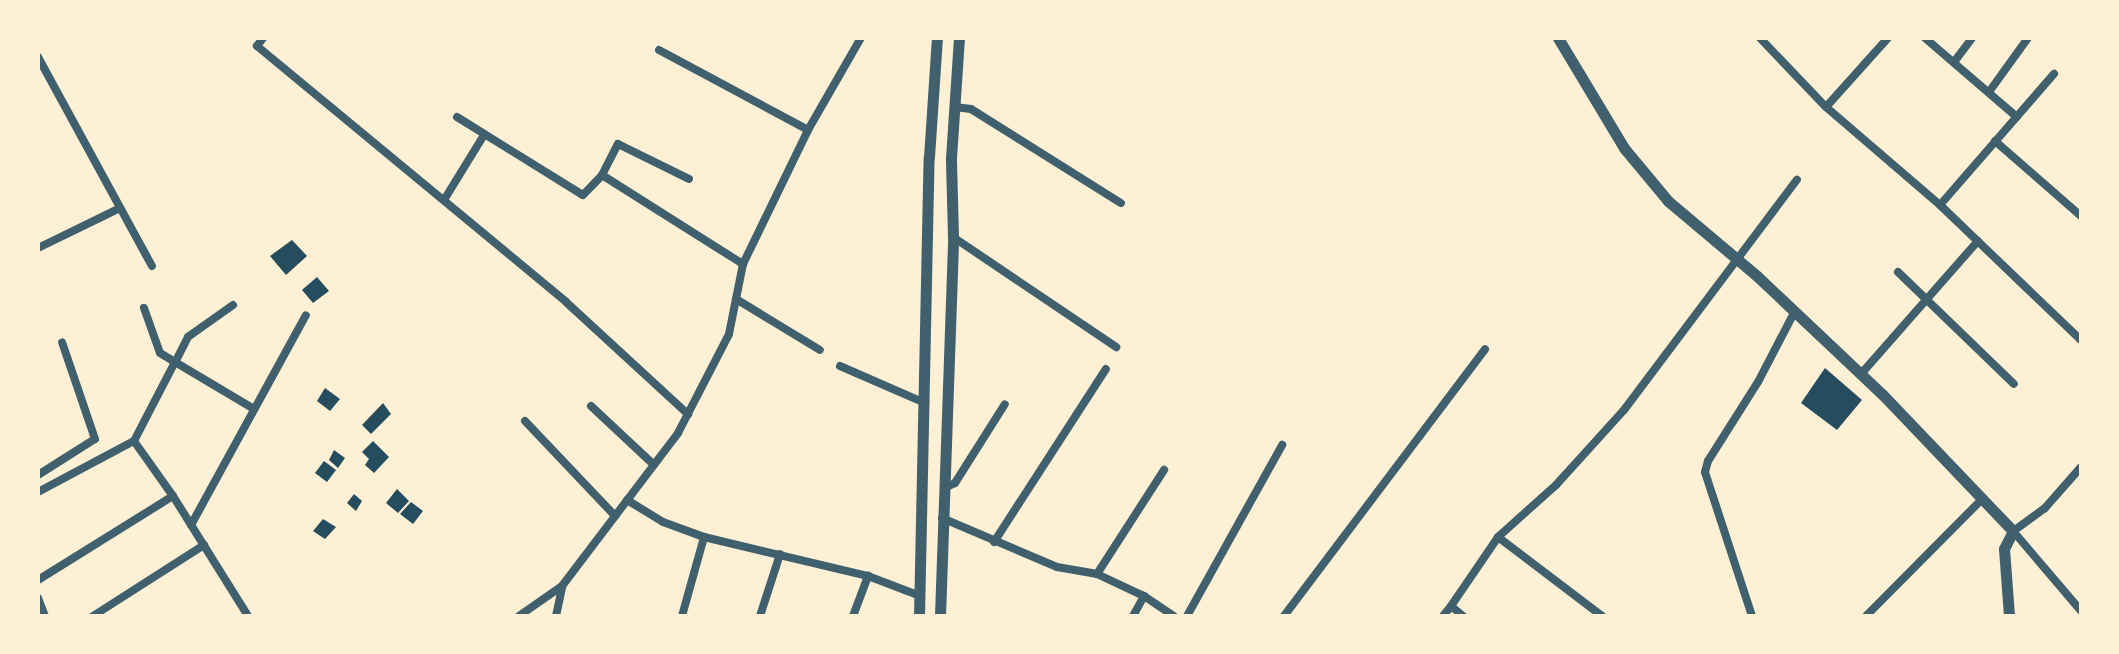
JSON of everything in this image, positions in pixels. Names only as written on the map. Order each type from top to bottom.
[{"type":"street","points":[[263,38],[257,46],[566,302],[688,414]]},
{"type":"street","points":[[519,616],[562,586],[654,465],[688,414],[729,334],[743,264],[808,130],[861,38]]},
{"type":"street","points":[[919,616],[929,157],[937,38]]},
{"type":"street","points":[[940,616],[953,237],[951,158],[959,38]]},
{"type":"street","points":[[1558,38],[1624,148],[1668,201],[1795,311],[1861,374],[1983,498],[2081,611]]},
{"type":"street","points":[[1760,38],[1826,107],[1940,205],[2081,340]]},
{"type":"street","points":[[1826,107],[1888,38]]},
{"type":"street","points":[[1925,38],[2017,117]]},
{"type":"street","points":[[1954,62],[1972,38]]},
{"type":"street","points":[[1989,92],[2028,38]]},
{"type":"street","points":[[659,50],[808,130]]},
{"type":"street","points":[[38,57],[152,266]]},
{"type":"street","points":[[1940,205],[2054,74]]},
{"type":"street","points":[[955,107],[971,109],[1121,203]]},
{"type":"street","points":[[457,117],[583,195],[602,175],[615,148],[624,144],[689,179]]},
{"type":"street","points":[[444,200],[484,135]]},
{"type":"street","points":[[1995,141],[2081,216]]},
{"type":"street","points":[[602,175],[743,264]]},
{"type":"street","points":[[1443,616],[1498,537],[1556,485],[1624,410],[1797,180]]},
{"type":"street","points":[[38,248],[120,208]]},
{"type":"street","points":[[953,237],[1116,347]]},
{"type":"street","points":[[1861,374],[1978,241]]},
{"type":"street","points":[[1898,272],[2014,384]]},
{"type":"street","points":[[736,299],[820,350]]},
{"type":"street","points":[[38,492],[134,441],[188,337],[233,305]]},
{"type":"street","points":[[144,308],[160,353],[254,409]]},
{"type":"street","points":[[1752,616],[1705,472],[1708,461],[1758,382],[1795,311]]},
{"type":"street","points":[[191,525],[306,315]]},
{"type":"street","points":[[62,342],[95,439],[106,455]]},
{"type":"street","points":[[1284,616],[1485,349]]},
{"type":"street","points":[[840,366],[925,403]]},
{"type":"street","points":[[994,542],[1106,369]]},
{"type":"street","points":[[945,488],[955,483],[1005,404]]},
{"type":"street","points":[[591,406],[654,465]]},
{"type":"street","points":[[525,421],[615,516]]},
{"type":"street","points":[[38,475],[95,439]]},
{"type":"street","points":[[134,441],[173,496],[248,616]]},
{"type":"street","points":[[1187,616],[1282,445]]},
{"type":"street","points":[[2009,616],[2004,549],[2013,531],[2045,508],[2081,467]]},
{"type":"street","points":[[1097,574],[1164,470]]},
{"type":"street","points":[[38,580],[173,496]]},
{"type":"street","points":[[1866,616],[1983,498]]},
{"type":"street","points":[[627,500],[663,522],[704,537],[868,576],[920,596]]},
{"type":"street","points":[[942,518],[1057,567],[1097,574],[1144,596],[1174,616]]},
{"type":"street","points":[[682,616],[704,537]]},
{"type":"street","points":[[1498,537],[1602,616]]},
{"type":"street","points":[[93,616],[204,545]]},
{"type":"street","points":[[760,616],[780,554]]},
{"type":"street","points":[[853,616],[868,576]]},
{"type":"street","points":[[556,616],[562,586]]},
{"type":"street","points":[[1133,616],[1144,596]]},
{"type":"street","points":[[38,598],[45,616]]},
{"type":"street","points":[[1451,606],[1463,616]]},
{"type":"building","points":[[292,240],[307,256],[286,275],[270,256]]},
{"type":"building","points":[[317,277],[329,291],[313,303],[302,290]]},
{"type":"building","points":[[1825,368],[1862,400],[1837,430],[1801,403]]},
{"type":"building","points":[[325,388],[340,399],[330,411],[317,401]]},
{"type":"building","points":[[383,403],[391,414],[371,434],[362,425]]},
{"type":"building","points":[[373,441],[389,457],[374,473],[365,465],[369,459],[362,452]]},
{"type":"building","points":[[334,450],[345,458],[338,468],[329,460]]},
{"type":"building","points":[[324,461],[336,470],[327,482],[315,473]]},
{"type":"building","points":[[397,489],[409,501],[398,513],[386,503]]},
{"type":"building","points":[[354,494],[362,501],[356,511],[347,503]]},
{"type":"building","points":[[411,502],[423,511],[413,524],[400,514]]},
{"type":"building","points":[[323,519],[336,527],[325,539],[313,531]]}]
